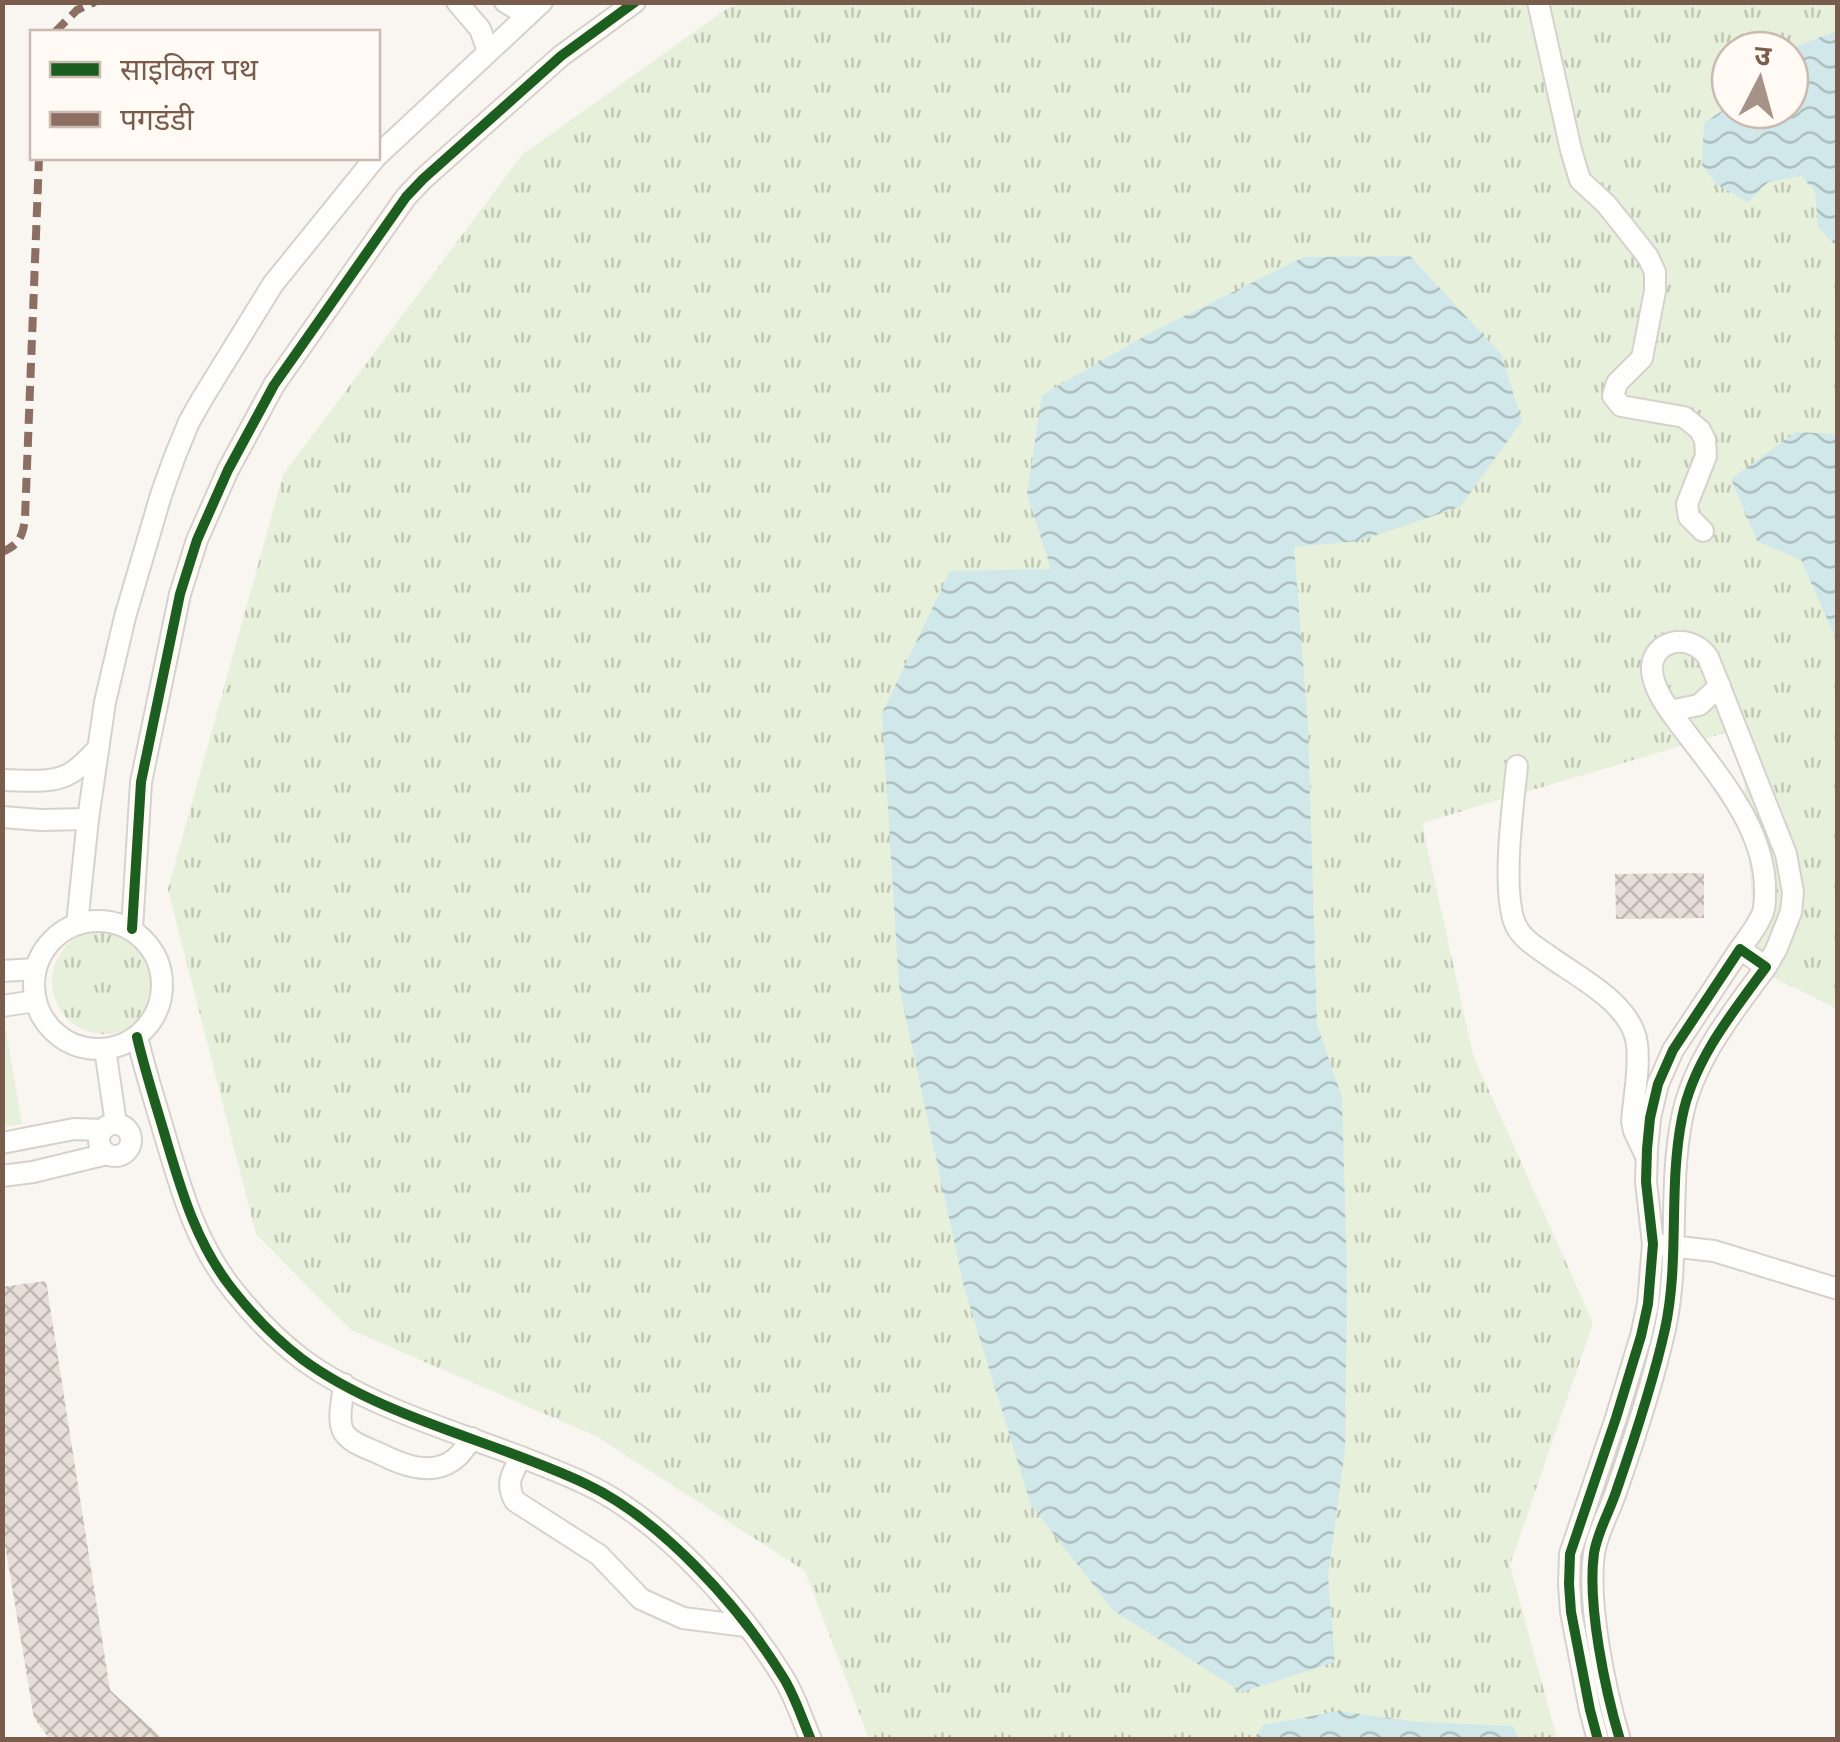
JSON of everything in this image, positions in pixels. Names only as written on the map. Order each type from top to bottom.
[{"type":"street","points":[[458,2],[480,30],[488,51]]},
{"type":"street","points":[[505,2],[534,9]]},
{"type":"street","points":[[132,929],[141,782],[180,594],[205,522],[256,415],[340,291],[423,179],[561,56],[635,2]]},
{"type":"street","points":[[1538,2],[1580,180],[1606,204],[1648,257],[1655,272],[1642,358],[1617,383],[1613,396],[1622,406],[1684,417],[1700,430],[1706,456],[1686,504],[1689,517],[1703,531]]},
{"type":"street","points":[[380,152],[534,9]]},
{"type":"street","points":[[77,924],[105,702],[160,494],[189,422],[273,284],[373,160]]},
{"type":"street","points":[[1598,1740],[1572,1612],[1568,1584],[1570,1554],[1616,1418],[1648,1304],[1652,1244],[1646,1157],[1650,1118],[1658,1084],[1673,1050],[1762,915],[1765,904],[1764,868],[1757,842],[1720,780],[1670,711],[1652,674],[1655,656],[1668,644],[1686,641],[1702,650],[1720,686],[1786,854],[1792,892],[1787,924],[1766,967],[1708,1050],[1682,1116],[1676,1156],[1670,1301],[1656,1366],[1616,1494],[1602,1525],[1592,1573],[1603,1664],[1620,1740]]},
{"type":"street","points":[[1670,711],[1698,705],[1720,686]]},
{"type":"street","points":[[2,780],[62,777],[98,749]]},
{"type":"street","points":[[1720,780],[1750,764]]},
{"type":"street","points":[[1517,766],[1510,870],[1514,922],[1528,940],[1602,992],[1622,1012],[1638,1048],[1632,1121],[1646,1157]]},
{"type":"street","points":[[2,817],[88,819]]},
{"type":"street","points":[[102,921],[132,929],[148,944],[160,966],[162,992],[154,1017],[138,1037],[116,1047],[93,1050],[68,1042],[47,1026],[35,1002],[35,969],[44,950],[58,934],[77,924],[102,921]]},
{"type":"street","points":[[1740,949],[1766,967]]},
{"type":"street","points":[[2,971],[35,969]]},
{"type":"street","points":[[2,1006],[35,1002]]},
{"type":"street","points":[[138,1037],[188,1214],[205,1249],[232,1289],[268,1328],[300,1358],[387,1406],[590,1485],[633,1512],[728,1599],[785,1679],[811,1740]]},
{"type":"street","points":[[2,1176],[107,1154],[99,1138],[109,1127],[105,1048]]},
{"type":"street","points":[[2,1143],[109,1127]]},
{"type":"street","points":[[28,1138],[32,1172]]},
{"type":"street","points":[[1652,1244],[1714,1252],[1838,1289]]},
{"type":"street","points":[[344,1384],[340,1421],[344,1434],[406,1466],[443,1465],[457,1458],[472,1438]]},
{"type":"street","points":[[520,1457],[510,1476],[510,1493],[515,1501],[599,1555],[641,1599],[683,1618],[746,1626]]},
{"type":"green space","points":[[735,3],[1837,3],[1837,1009],[1756,969],[1741,728],[1422,823],[1473,1055],[1593,1323],[1510,1565],[1557,1739],[869,1739],[805,1571],[596,1436],[351,1330],[256,1234],[168,889],[283,475],[522,155]]},
{"type":"green space","points":[[104,930],[124,934],[141,945],[152,962],[156,982],[152,1002],[141,1019],[124,1030],[104,1034],[84,1030],[67,1019],[56,1002],[52,982],[56,962],[67,945],[84,934]]},
{"type":"green space","points":[[6,1030],[22,1124],[3,1127],[2,1031]]},
{"type":"water","points":[[1838,31],[1837,247],[1818,227],[1815,191],[1801,176],[1768,182],[1748,202],[1716,184],[1702,165],[1704,123],[1710,119],[1710,130],[1810,130],[1810,41]]},
{"type":"water","points":[[1410,256],[1501,354],[1522,421],[1460,507],[1359,541],[1294,547],[1308,726],[1317,1025],[1342,1097],[1347,1275],[1345,1449],[1328,1576],[1335,1662],[1242,1692],[1113,1610],[1031,1505],[964,1287],[899,986],[882,713],[950,571],[1051,569],[1027,494],[1042,395],[1150,333],[1304,257]]},
{"type":"water","points":[[1796,432],[1837,434],[1837,641],[1801,560],[1757,541],[1731,479]]},
{"type":"water","points":[[1339,1711],[1418,1722],[1513,1726],[1519,1739],[1254,1739],[1263,1725]]},
{"type":"building","points":[[1704,873],[1704,918],[1616,919],[1615,874]]},
{"type":"building","points":[[46,1281],[110,1690],[164,1740],[50,1740],[34,1718],[2,1527],[2,1287]]},
{"type":"marked path","points":[[57,30],[77,10],[95,2]]},
{"type":"marked path","points":[[2,552],[19,539],[25,518],[39,160]]},
{"type":"cycle path","points":[[132,929],[141,782],[180,594],[197,540],[228,470],[274,385],[406,197],[561,56],[635,2]]},
{"type":"cycle path","points":[[1598,1740],[1571,1612],[1570,1554],[1616,1418],[1648,1304],[1653,1244],[1646,1182],[1647,1149],[1658,1084],[1673,1050],[1740,949],[1766,967],[1715,1038],[1687,1097],[1678,1144],[1672,1277],[1665,1329],[1637,1430],[1594,1553],[1595,1621],[1620,1740]]},
{"type":"cycle path","points":[[137,1037],[192,1218],[220,1273],[257,1317],[283,1344],[333,1380],[403,1413],[586,1484],[642,1519],[696,1567],[745,1622],[787,1684],[811,1740]]}]
